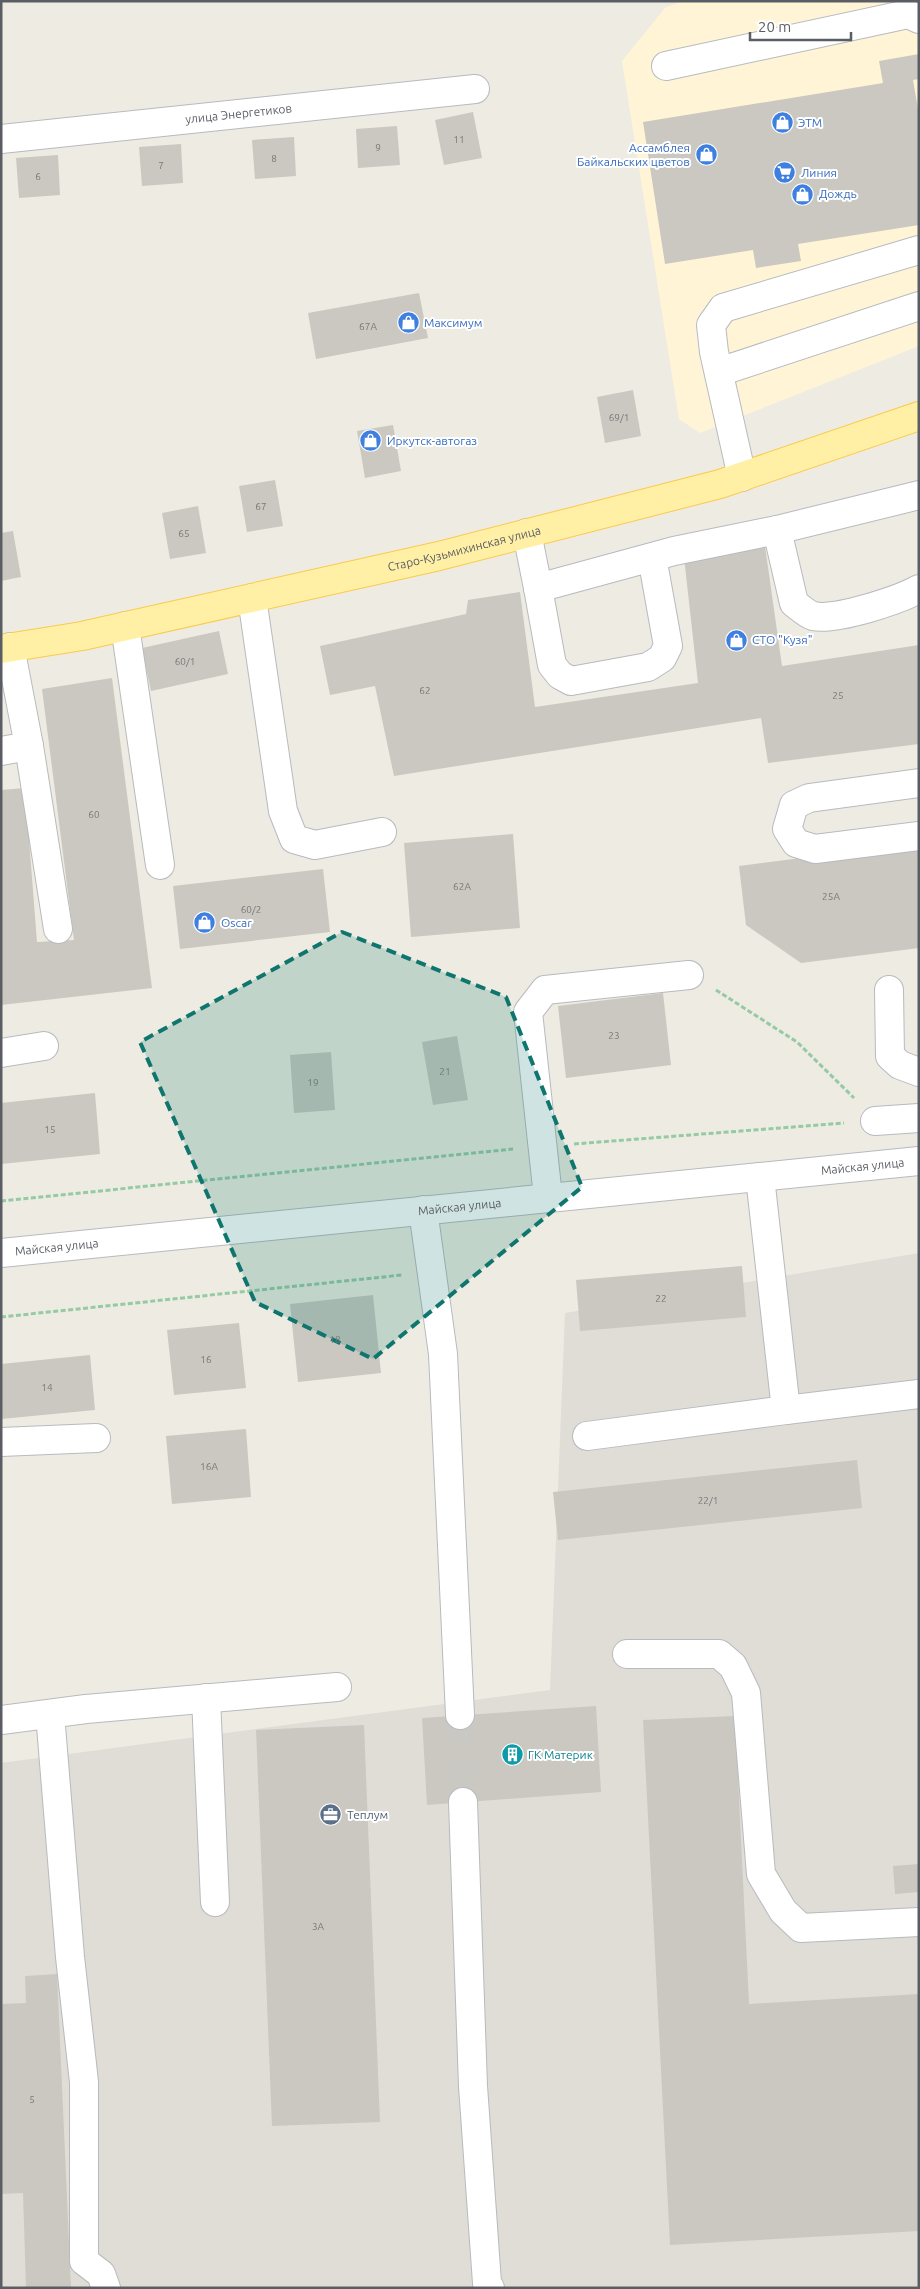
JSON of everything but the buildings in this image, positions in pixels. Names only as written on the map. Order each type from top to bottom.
[{"type":"main road","name":"Старо-Кузьмихинская улица","points":[[5,648],[82,636],[439,556],[527,534],[720,484],[919,416]]},
{"type":"street","points":[[666,66],[908,14],[919,19]]},
{"type":"street","name":"улица Энергетиков","points":[[1,139],[475,89]]},
{"type":"street","points":[[742,477],[714,352],[711,325],[723,308],[919,250]]},
{"type":"street","points":[[719,372],[919,306]]},
{"type":"street","points":[[538,588],[652,557],[778,530],[919,494]]},
{"type":"street","points":[[778,530],[794,603],[812,616],[834,616],[904,597],[919,589]]},
{"type":"street","points":[[527,534],[552,665],[560,675],[571,681],[648,667],[662,658],[668,646],[652,557]]},
{"type":"street","points":[[252,598],[283,811],[294,839],[315,844],[382,832]]},
{"type":"street","points":[[125,626],[160,865]]},
{"type":"street","points":[[5,648],[29,746],[58,929]]},
{"type":"street","points":[[1,751],[29,746]]},
{"type":"street","points":[[919,783],[809,798],[794,805],[786,829],[796,843],[815,850],[919,836]]},
{"type":"street","points":[[548,1197],[528,1012],[545,990],[689,975]]},
{"type":"street","points":[[889,990],[890,1056],[900,1065],[919,1072]]},
{"type":"street","points":[[1,1053],[44,1046]]},
{"type":"street","points":[[875,1121],[919,1118]]},
{"type":"street","name":"Майская улица","points":[[1,1253],[919,1161]]},
{"type":"street","points":[[760,1177],[786,1410]]},
{"type":"street","points":[[423,1210],[443,1354],[460,1715]]},
{"type":"street","points":[[587,1436],[919,1394]]},
{"type":"street","points":[[1,1442],[96,1438]]},
{"type":"street","points":[[627,1654],[719,1654],[733,1666],[746,1693],[761,1874],[783,1911],[801,1928],[919,1922]]},
{"type":"street","points":[[1,1720],[206,1698],[337,1687]]},
{"type":"street","points":[[206,1698],[215,1902]]},
{"type":"street","points":[[50,1714],[70,1957],[84,2082],[84,2274],[101,2274],[106,2288]]},
{"type":"street","points":[[463,1802],[481,2286]]},
{"type":"path","points":[[689,975],[725,994],[797,1042],[875,1121]]},
{"type":"path","points":[[1,1201],[542,1146],[875,1121]]},
{"type":"path","points":[[1,1317],[432,1272]]},
{"type":"highlighted area","points":[[342,932],[506,997],[582,1187],[373,1359],[255,1302],[140,1042]]},
{"type":"shaded area","points":[[682,1],[919,1],[919,346],[700,433],[679,419],[622,61],[665,8]]},
{"type":"shaded area","points":[[919,1253],[919,2286],[890,2288],[1,2288],[1,1763],[550,1690],[565,1313]]},
{"type":"tunnel","points":[[460,1715],[463,1802]]},
{"type":"place","name":"ЭТМ","points":[[782,123]]},
{"type":"place","name":"Ассамблея Байкальских цветов","points":[[706,155]]},
{"type":"place","name":"Линия","points":[[785,173]]},
{"type":"place","name":"Дождь","points":[[803,194]]},
{"type":"place","name":"Максимум","points":[[408,323]]},
{"type":"place","name":"Иркутск-автогаз","points":[[371,441]]},
{"type":"place","name":"СТО \"Кузя\"","points":[[736,640]]},
{"type":"place","name":"Oscar","points":[[205,923]]},
{"type":"place","name":"ГК Материк","points":[[512,1755]]},
{"type":"place","name":"Теплум","points":[[331,1815]]}]
